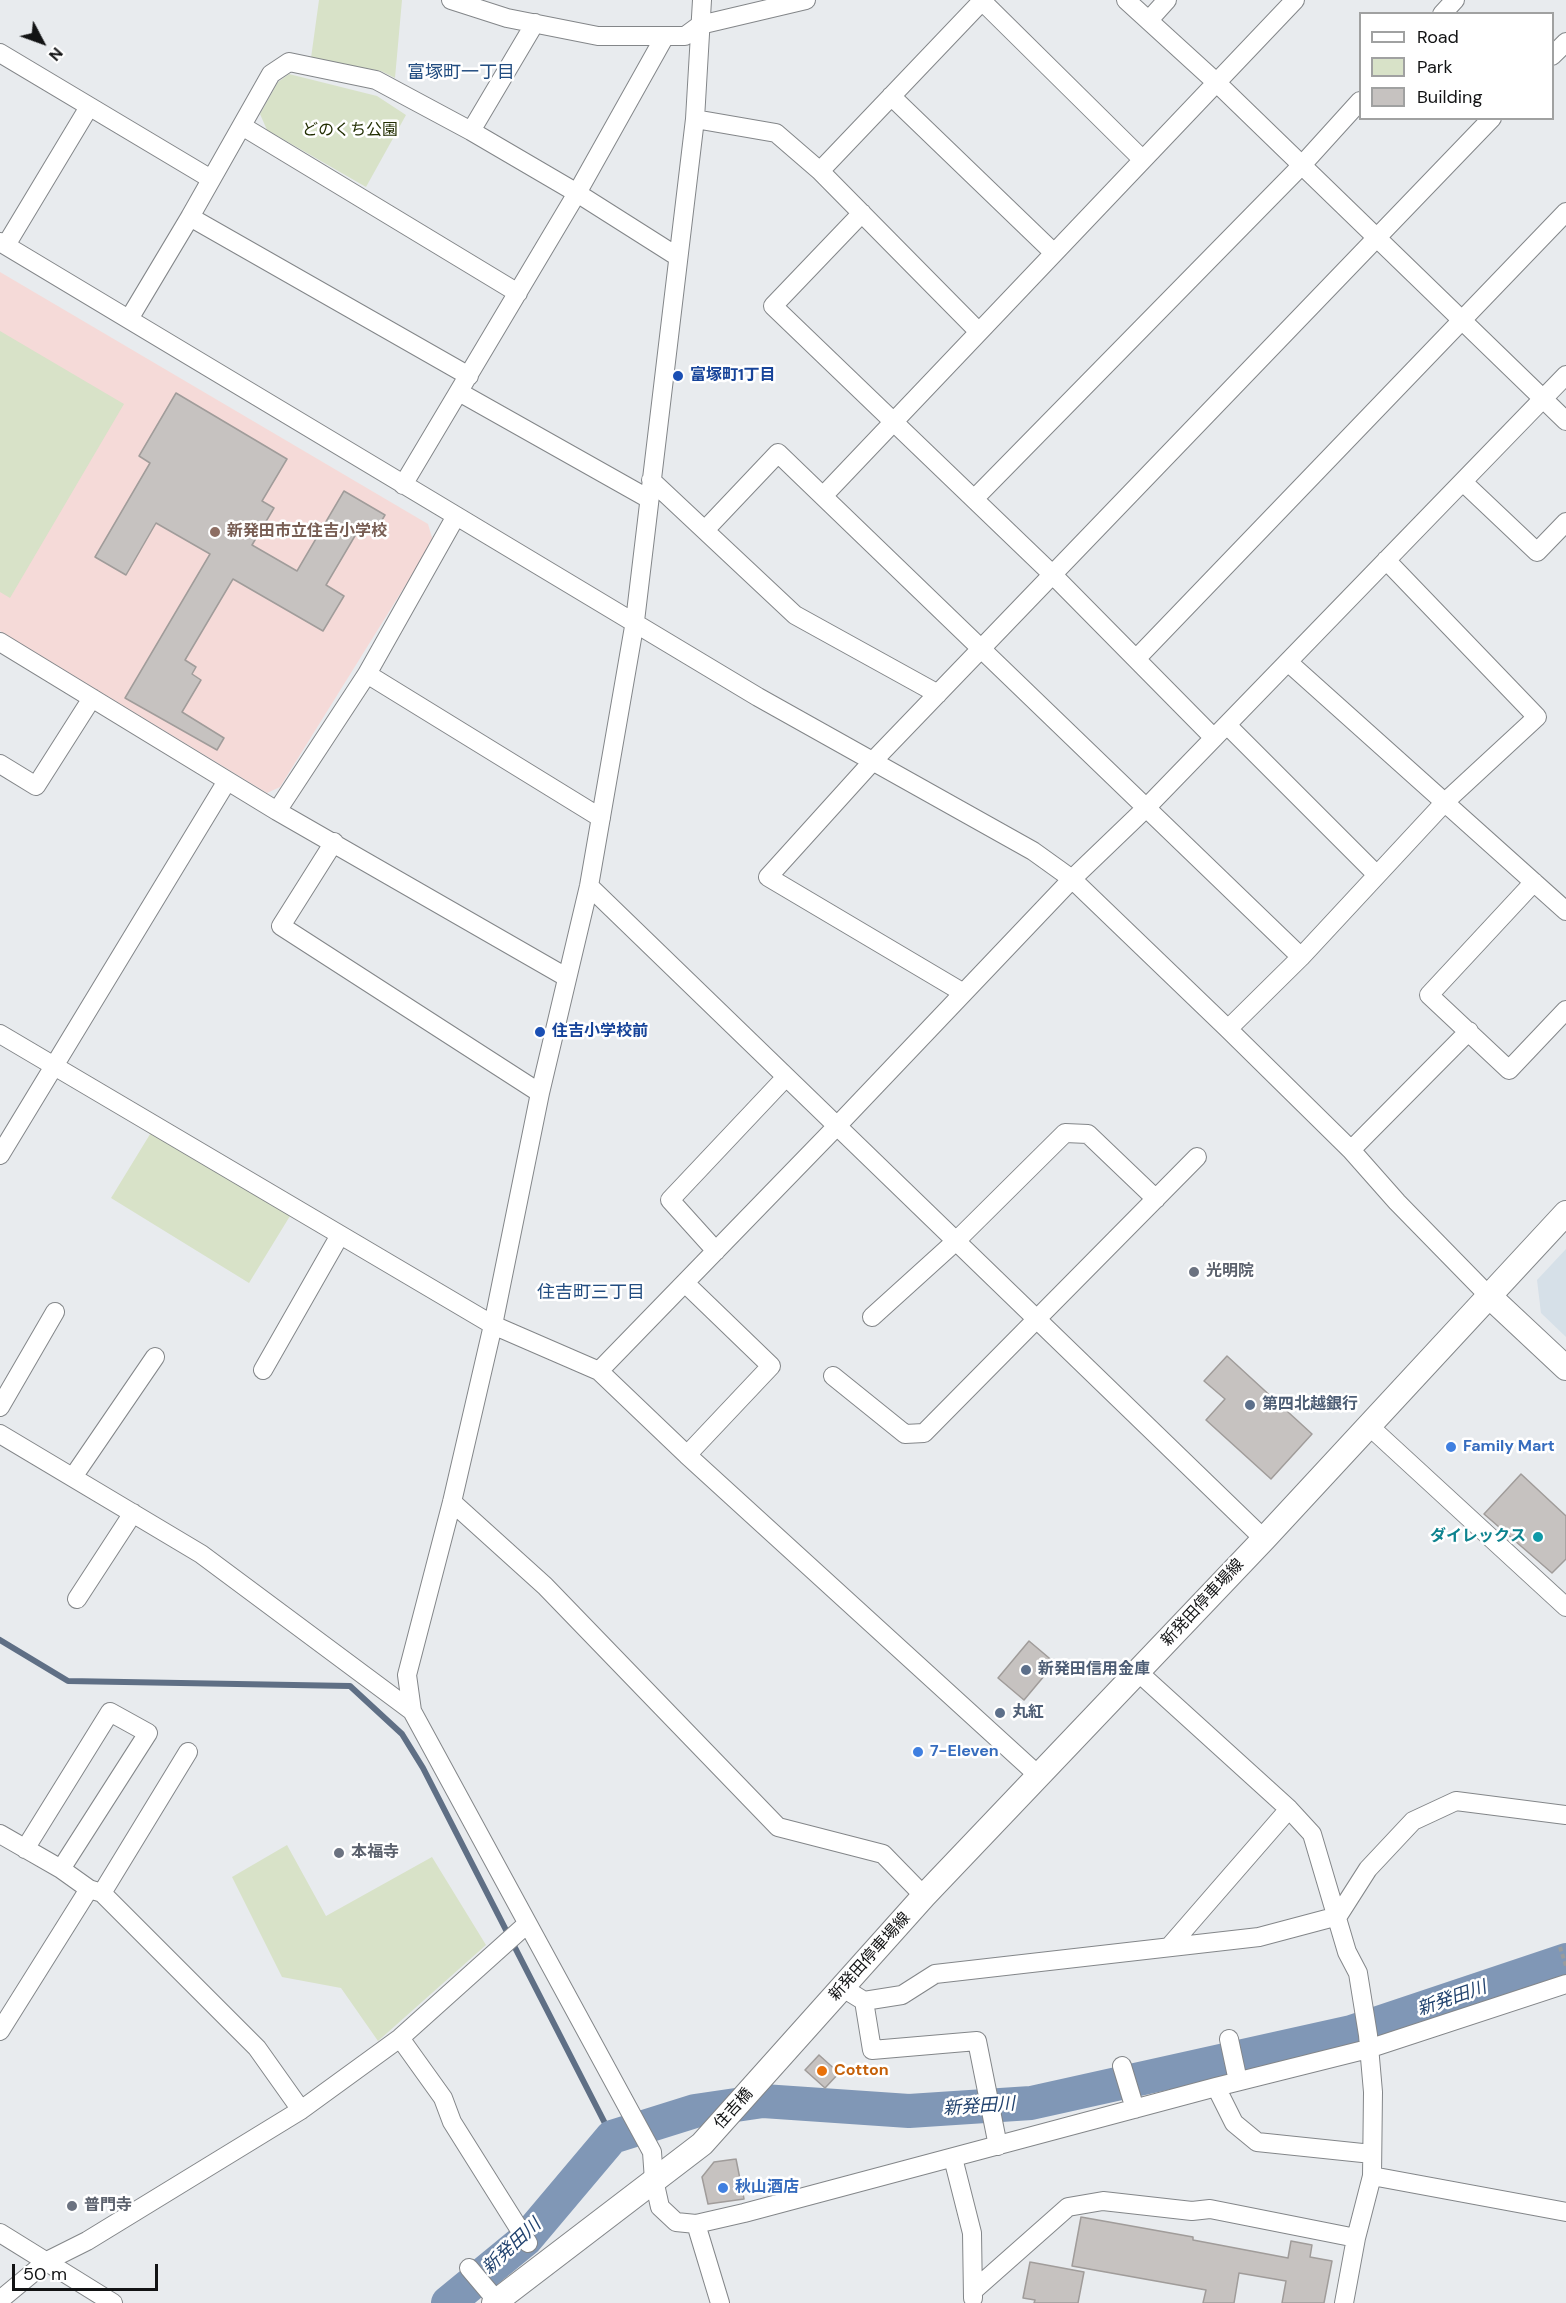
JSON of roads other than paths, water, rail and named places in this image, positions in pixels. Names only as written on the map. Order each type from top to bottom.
[{"type":"main road","name":"新発田停車場線","points":[[766,2073],[924,1896],[1264,1539],[1566,1213]]},
{"type":"main road","points":[[1488,1295],[1566,1368]]},
{"type":"main road","name":"住吉橋","points":[[654,2180],[702,2144],[766,2073]]},
{"type":"main road","points":[[495,2302],[654,2180]]},
{"type":"street","points":[[451,0],[507,18],[598,36],[685,36],[700,25],[806,0]]},
{"type":"street","points":[[702,0],[695,119],[635,621],[589,886],[540,1093],[493,1325],[452,1502],[408,1675],[412,1711],[652,2152],[654,2180],[660,2207],[676,2222],[696,2224],[998,2146],[1216,2087],[1236,2073],[1368,2042],[1566,1984]]},
{"type":"street","points":[[1126,0],[1217,82],[1566,421]]},
{"type":"street","points":[[1149,20],[1167,0]]},
{"type":"street","points":[[824,495],[1295,0]]},
{"type":"street","points":[[1444,12],[1455,0]]},
{"type":"street","points":[[820,171],[983,1],[1143,160]]},
{"type":"street","points":[[471,131],[535,24]]},
{"type":"street","points":[[403,485],[577,193],[665,36]]},
{"type":"street","points":[[1554,54],[1566,42]]},
{"type":"street","points":[[0,53],[211,179]]},
{"type":"street","points":[[129,320],[272,74],[289,62],[376,80],[471,131],[577,193],[678,257]]},
{"type":"street","points":[[891,96],[1054,253]]},
{"type":"street","points":[[974,499],[1302,165],[1359,102]]},
{"type":"street","points":[[89,107],[3,244],[403,485],[635,621],[758,697],[1033,851],[1072,879],[1228,1029],[1351,1150],[1397,1202],[1488,1295]]},
{"type":"street","points":[[695,119],[776,133],[820,171],[979,332]]},
{"type":"street","points":[[962,992],[768,877],[872,762],[1490,120]]},
{"type":"street","points":[[242,126],[518,293]]},
{"type":"street","points":[[1136,659],[1566,212]]},
{"type":"street","points":[[862,213],[772,306],[1053,574],[1136,659],[1220,731],[1377,875]]},
{"type":"street","points":[[190,217],[469,375]]},
{"type":"street","points":[[599,1371],[837,1126],[962,992],[1072,879],[1146,808],[1566,375]]},
{"type":"street","points":[[459,392],[649,499]]},
{"type":"street","points":[[705,530],[778,453],[1301,957]]},
{"type":"street","points":[[651,480],[795,615],[938,694]]},
{"type":"street","points":[[1462,482],[1536,552],[1566,522]]},
{"type":"street","points":[[277,811],[367,674],[456,516]]},
{"type":"street","points":[[1228,1029],[1301,957],[1445,802],[1537,717],[1386,560]]},
{"type":"street","points":[[0,642],[277,811],[566,977]]},
{"type":"street","points":[[1288,662],[1566,910]]},
{"type":"street","points":[[367,674],[601,818]]},
{"type":"street","points":[[0,764],[36,786],[92,698]]},
{"type":"street","points":[[0,1155],[227,781]]},
{"type":"street","points":[[334,842],[280,926],[540,1093]]},
{"type":"street","points":[[1534,882],[1430,995],[1509,1070],[1566,1010]]},
{"type":"street","points":[[589,886],[1264,1539]]},
{"type":"street","points":[[1351,1150],[1468,1031]]},
{"type":"street","points":[[0,1034],[493,1325],[599,1371],[687,1455],[1039,1776]]},
{"type":"street","points":[[716,1251],[670,1200],[786,1077]]},
{"type":"street","points":[[872,1317],[956,1241],[1065,1133],[1088,1134],[1156,1199]]},
{"type":"street","points":[[833,1376],[905,1434],[924,1433],[1197,1157]]},
{"type":"street","points":[[262,1370],[340,1235]]},
{"type":"street","points":[[685,1283],[771,1366],[687,1455]]},
{"type":"street","points":[[0,1407],[55,1312]]},
{"type":"street","points":[[73,1477],[155,1357]]},
{"type":"street","points":[[1368,1425],[1566,1607]]},
{"type":"street","points":[[0,1434],[201,1554],[412,1711]]},
{"type":"street","points":[[452,1502],[545,1586],[778,1827],[883,1854],[924,1896]]},
{"type":"street","points":[[77,1599],[133,1513]]},
{"type":"street","points":[[1138,1672],[1288,1809],[1312,1834],[1347,1952],[1358,1973],[1373,2092],[1372,2176],[1356,2238],[1344,2303]]},
{"type":"street","points":[[25,1849],[110,1712],[148,1733],[61,1869]]},
{"type":"street","points":[[0,2031],[188,1752]]},
{"type":"street","points":[[843,1988],[864,2001],[902,1995],[934,1974],[1259,1937],[1338,1916],[1368,1869],[1413,1821],[1456,1801],[1566,1815]]},
{"type":"street","points":[[1169,1947],[1288,1809]]},
{"type":"street","points":[[0,1834],[96,1891],[257,2048],[301,2110]]},
{"type":"street","points":[[0,2300],[47,2261],[87,2241],[301,2110],[399,2038],[527,1924]]},
{"type":"street","points":[[864,2001],[872,2050],[977,2041],[998,2146]]},
{"type":"street","points":[[399,2038],[443,2098],[452,2122],[528,2243]]},
{"type":"street","points":[[1229,2039],[1236,2073]]},
{"type":"street","points":[[1122,2066],[1135,2109]]},
{"type":"street","points":[[1216,2087],[1234,2123],[1257,2142],[1372,2154]]},
{"type":"street","points":[[952,2158],[972,2233],[973,2297]]},
{"type":"street","points":[[1372,2176],[1566,2212]]},
{"type":"street","points":[[973,2297],[1068,2206],[1103,2201],[1192,2211],[1210,2209],[1356,2238]]},
{"type":"street","points":[[696,2224],[720,2303]]},
{"type":"street","points":[[0,2233],[113,2303]]},
{"type":"street","points":[[475,2275],[495,2302]]},
{"type":"waterway","points":[[0,1640],[68,1681],[350,1686],[402,1734],[423,1768],[612,2137]]},
{"type":"waterway","name":"新発田川","points":[[448,2303],[526,2239],[612,2137],[695,2111],[763,2101],[909,2111],[1031,2103],[1351,2032],[1566,1960]]},
{"type":"place","name":"富塚町1丁目","points":[[678,376]]},
{"type":"place","name":"新発田市立住吉小学校","points":[[215,532]]},
{"type":"place","name":"住吉小学校前","points":[[540,1032]]},
{"type":"place","name":"光明院","points":[[1194,1272]]},
{"type":"place","name":"第四北越銀行","points":[[1250,1405]]},
{"type":"place","name":"Family Mart","points":[[1451,1447]]},
{"type":"place","name":"ダイレックス","points":[[1538,1537]]},
{"type":"place","name":"新発田信用金庫","points":[[1026,1670]]},
{"type":"place","name":"丸紅","points":[[1000,1713]]},
{"type":"place","name":"7-Eleven","points":[[918,1752]]},
{"type":"place","name":"本福寺","points":[[339,1853]]},
{"type":"place","name":"Cotton","points":[[822,2071]]},
{"type":"place","name":"秋山酒店","points":[[723,2188]]},
{"type":"place","name":"普門寺","points":[[72,2206]]},
{"type":"district","name":"富塚町一丁目","points":[[461,73]]},
{"type":"district","name":"住吉町三丁目","points":[[591,1293]]},
{"type":"park label","name":"どのくち公園","points":[[350,131]]}]
